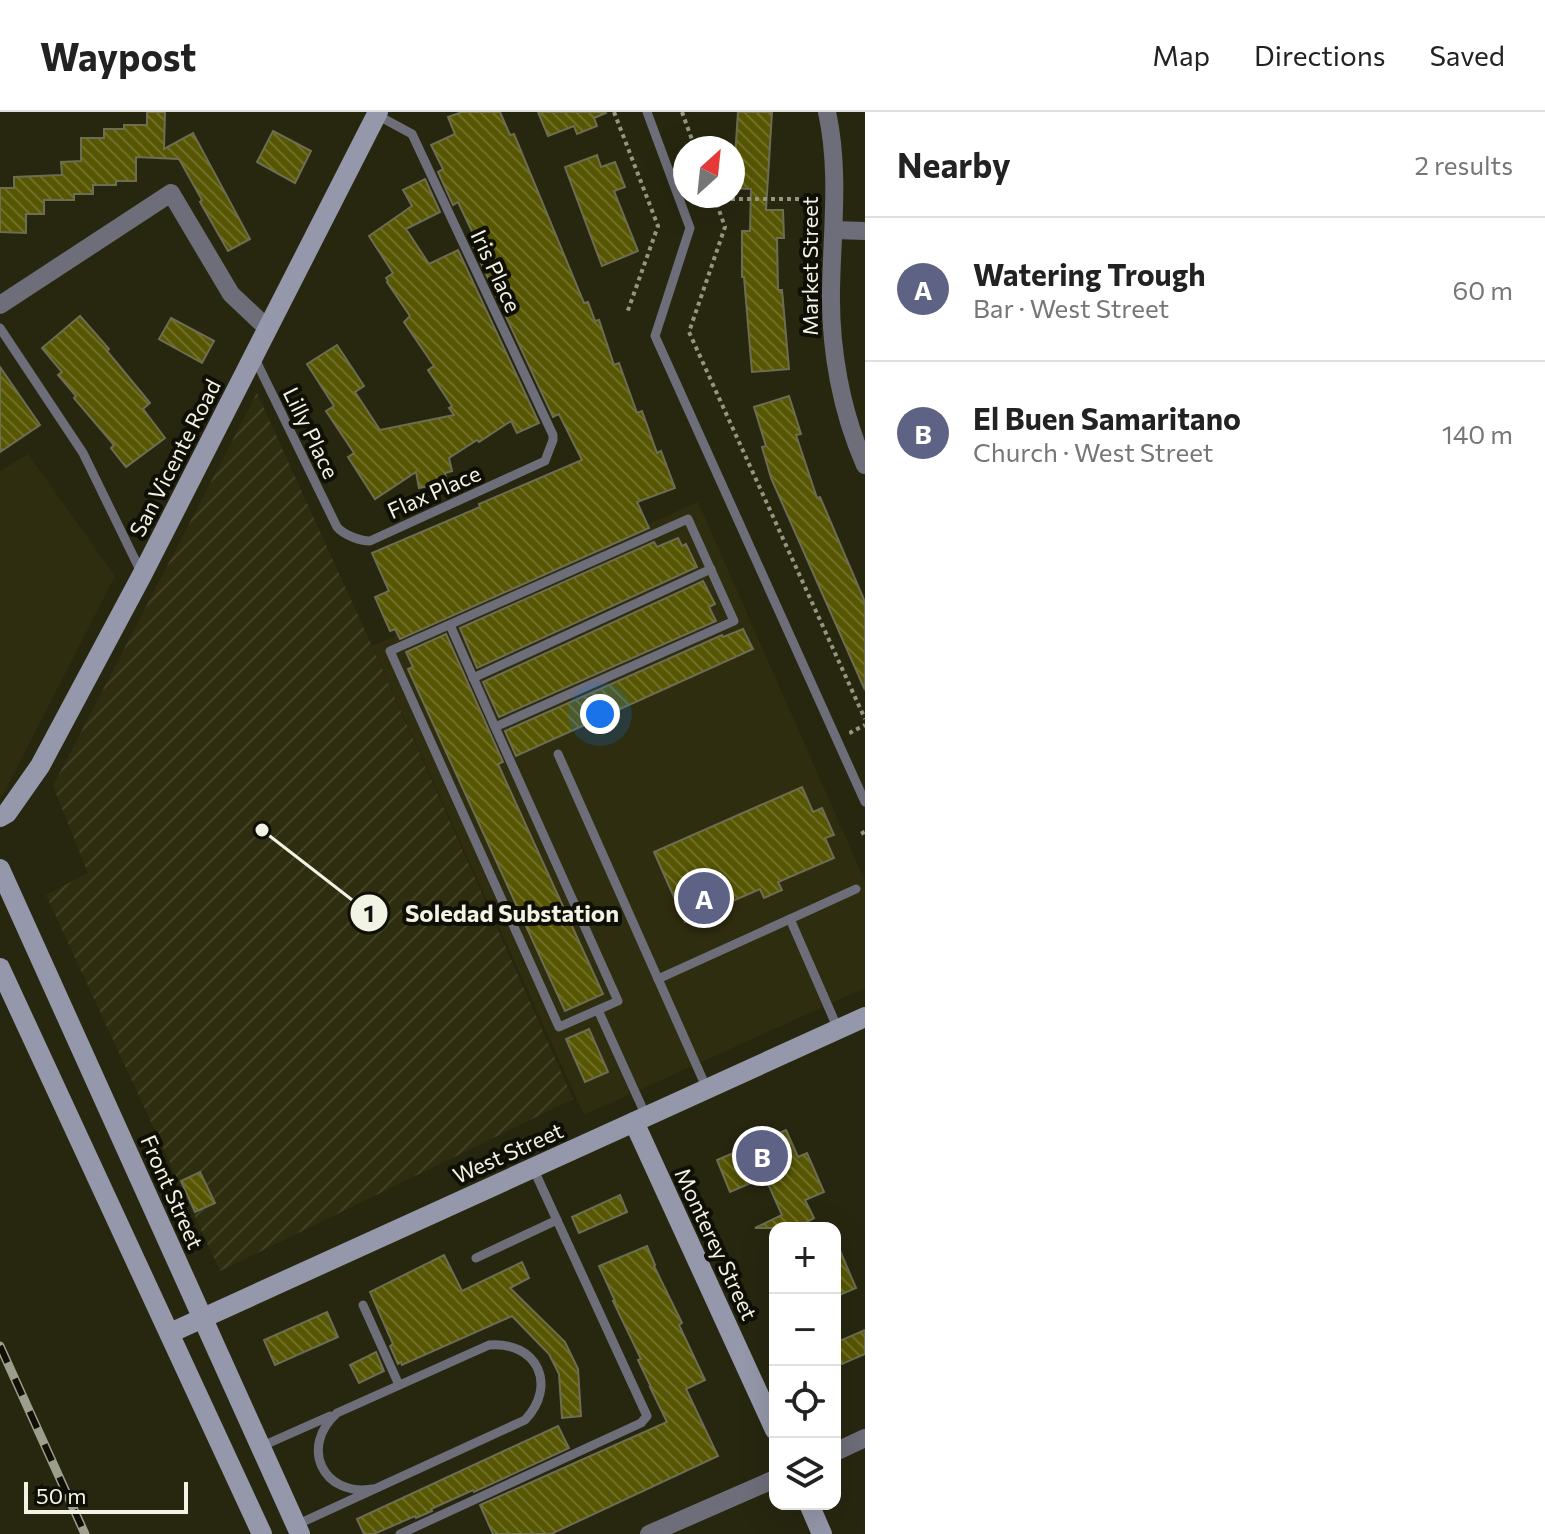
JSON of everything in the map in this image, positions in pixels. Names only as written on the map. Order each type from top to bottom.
[{"type":"street","name":"Market Street","points":[[827,112],[834,156],[832,328],[836,363],[850,423],[865,465]]},
{"type":"street","name":"San Vicente Road","points":[[0,817],[7,813],[40,766],[142,575],[378,113]]},
{"type":"street","points":[[0,305],[171,193],[231,294],[267,328]]},
{"type":"street","points":[[834,230],[865,231]]},
{"type":"street","name":"Front Street","points":[[0,869],[298,1530]]},
{"type":"street","points":[[0,968],[262,1534]]},
{"type":"street","name":"West Street","points":[[170,1333],[865,1017]]},
{"type":"street","name":"Monterey Street","points":[[640,1120],[769,1416]]},
{"type":"street","points":[[841,1449],[865,1438]]},
{"type":"street","points":[[649,1534],[769,1482]]},
{"type":"street","points":[[812,1510],[822,1534]]},
{"type":"lane","points":[[647,112],[690,228],[655,336],[865,802]]},
{"type":"lane","name":"Iris Place","points":[[378,113],[412,134],[553,435],[545,461]]},
{"type":"lane","points":[[0,328],[83,453],[142,575]]},
{"type":"lane","name":"Lilly Place","points":[[254,353],[337,527]]},
{"type":"lane","name":"Flax Place","points":[[337,527],[370,541],[545,461]]},
{"type":"lane","points":[[450,625],[473,678],[618,1001],[559,1027],[390,651],[688,519],[734,621],[495,727]]},
{"type":"lane","points":[[473,678],[711,569]]},
{"type":"lane","points":[[558,754],[707,1089]]},
{"type":"lane","points":[[658,979],[856,889]]},
{"type":"lane","points":[[790,919],[838,1029]]},
{"type":"lane","points":[[598,1010],[640,1120]]},
{"type":"lane","points":[[400,1534],[641,1423],[647,1416],[533,1168]]},
{"type":"lane","points":[[476,1258],[557,1220]]},
{"type":"lane","points":[[363,1305],[399,1385]]},
{"type":"lane","points":[[260,1447],[489,1345],[503,1344],[518,1348],[538,1368],[542,1382],[541,1397],[535,1410],[525,1420],[373,1489],[298,1530]]},
{"type":"lane","points":[[337,1413],[320,1433],[319,1460],[334,1482],[347,1489],[373,1489]]},
{"type":"path","points":[[614,112],[658,226],[627,313]]},
{"type":"path","points":[[682,112],[691,136]]},
{"type":"path","points":[[745,198],[811,199]]},
{"type":"path","points":[[718,208],[725,227],[689,332],[865,719]]},
{"type":"path","points":[[856,742],[851,732],[865,725]]},
{"type":"path","points":[[862,831],[865,837]]},
{"type":"shaded area","points":[[257,393],[573,1099],[220,1271],[46,895],[88,873],[53,786]]},
{"type":"shaded area","points":[[28,454],[115,576],[0,796],[0,471]]},
{"type":"shaded area","points":[[698,502],[865,881],[865,988],[584,1115],[372,646]]},
{"type":"building","points":[[147,112],[165,112],[164,149],[193,133],[250,239],[228,251],[179,159],[136,157],[136,181],[93,185],[93,194],[74,194],[74,200],[44,200],[44,214],[26,214],[26,233],[0,232],[0,188],[14,188],[14,177],[62,175],[61,162],[81,161],[81,138],[104,138],[104,129],[124,129],[124,125],[147,125]]},
{"type":"building","points":[[462,112],[500,112],[510,135],[514,134],[584,303],[588,302],[595,321],[599,320],[614,365],[619,363],[637,413],[642,411],[657,453],[661,451],[675,488],[637,502],[649,528],[400,639],[395,629],[390,631],[375,597],[389,591],[372,553],[582,460],[559,414],[553,417],[472,244],[477,242],[458,202],[453,205],[438,172],[443,169],[431,145],[455,134],[448,117]]},
{"type":"building","points":[[538,112],[606,113],[594,118],[597,126],[577,134],[574,126],[548,136]]},
{"type":"building","points":[[738,112],[772,112],[766,210],[783,210],[784,238],[777,238],[778,290],[782,290],[789,369],[752,372],[742,277],[742,231],[750,231],[751,189],[745,189],[745,136],[736,136]]},
{"type":"building","points":[[273,131],[311,151],[295,183],[257,162]]},
{"type":"building","points":[[597,155],[601,167],[615,162],[625,187],[614,191],[638,251],[602,266],[565,167]]},
{"type":"building","points":[[425,179],[440,212],[406,229],[429,264],[458,250],[539,423],[517,433],[511,421],[479,442],[477,440],[449,458],[452,471],[445,473],[447,482],[419,488],[416,472],[375,499],[348,457],[354,453],[326,411],[334,406],[307,364],[337,345],[364,386],[355,392],[380,430],[454,415],[449,408],[452,406],[428,370],[434,366],[404,322],[410,316],[386,278],[393,273],[369,236],[412,206],[403,190]]},
{"type":"building","points":[[80,316],[150,403],[143,409],[165,438],[126,467],[111,448],[114,445],[74,398],[76,396],[58,375],[62,372],[42,348]]},
{"type":"building","points":[[171,318],[214,341],[202,363],[159,339]]},
{"type":"building","points":[[0,367],[40,425],[0,452]]},
{"type":"building","points":[[789,396],[801,434],[796,435],[817,498],[820,497],[865,602],[865,690],[771,478],[762,447],[766,446],[754,407]]},
{"type":"building","points":[[678,538],[682,546],[686,544],[697,567],[477,668],[460,628],[654,542],[657,547]]},
{"type":"building","points":[[703,581],[715,604],[709,607],[716,621],[499,717],[483,682]]},
{"type":"building","points":[[743,629],[753,649],[516,756],[505,731],[722,635]]},
{"type":"building","points":[[446,634],[503,762],[498,764],[603,994],[565,1011],[408,669],[413,667],[406,652]]},
{"type":"building","points":[[802,787],[813,812],[822,808],[834,835],[825,838],[834,858],[778,882],[782,890],[764,898],[760,889],[685,922],[654,852]]},
{"type":"building","points":[[589,1029],[608,1072],[585,1082],[566,1039]]},
{"type":"building","points":[[786,1130],[798,1157],[807,1153],[824,1192],[805,1200],[814,1218],[807,1222],[769,1222],[769,1228],[755,1228],[782,1215],[765,1177],[730,1192],[717,1160]]},
{"type":"building","points":[[200,1172],[215,1203],[195,1212],[181,1181]]},
{"type":"building","points":[[620,1195],[627,1212],[579,1233],[572,1217]]},
{"type":"building","points":[[647,1246],[705,1380],[686,1389],[718,1456],[551,1534],[493,1534],[480,1505],[667,1422],[599,1266]]},
{"type":"building","points":[[841,1253],[856,1288],[841,1294]]},
{"type":"building","points":[[444,1255],[462,1291],[522,1262],[529,1278],[510,1288],[565,1342],[578,1369],[581,1416],[562,1418],[559,1374],[549,1354],[512,1316],[402,1365],[401,1362],[398,1364],[390,1346],[393,1344],[370,1292]]},
{"type":"building","points":[[327,1312],[338,1337],[275,1365],[264,1340]]},
{"type":"building","points":[[865,1330],[865,1354],[841,1364],[841,1340]]},
{"type":"building","points":[[376,1352],[384,1371],[359,1383],[350,1365]]},
{"type":"building","points":[[558,1426],[569,1448],[416,1518],[374,1534],[364,1534],[357,1519]]},
{"type":"railway","points":[[0,1346],[85,1534]]},
{"type":"place","name":"Soledad Substation","points":[[262,830]]},
{"type":"place","name":"Watering Trough","points":[[704,898]]},
{"type":"place","name":"El Buen Samaritano","points":[[762,1156]]}]
